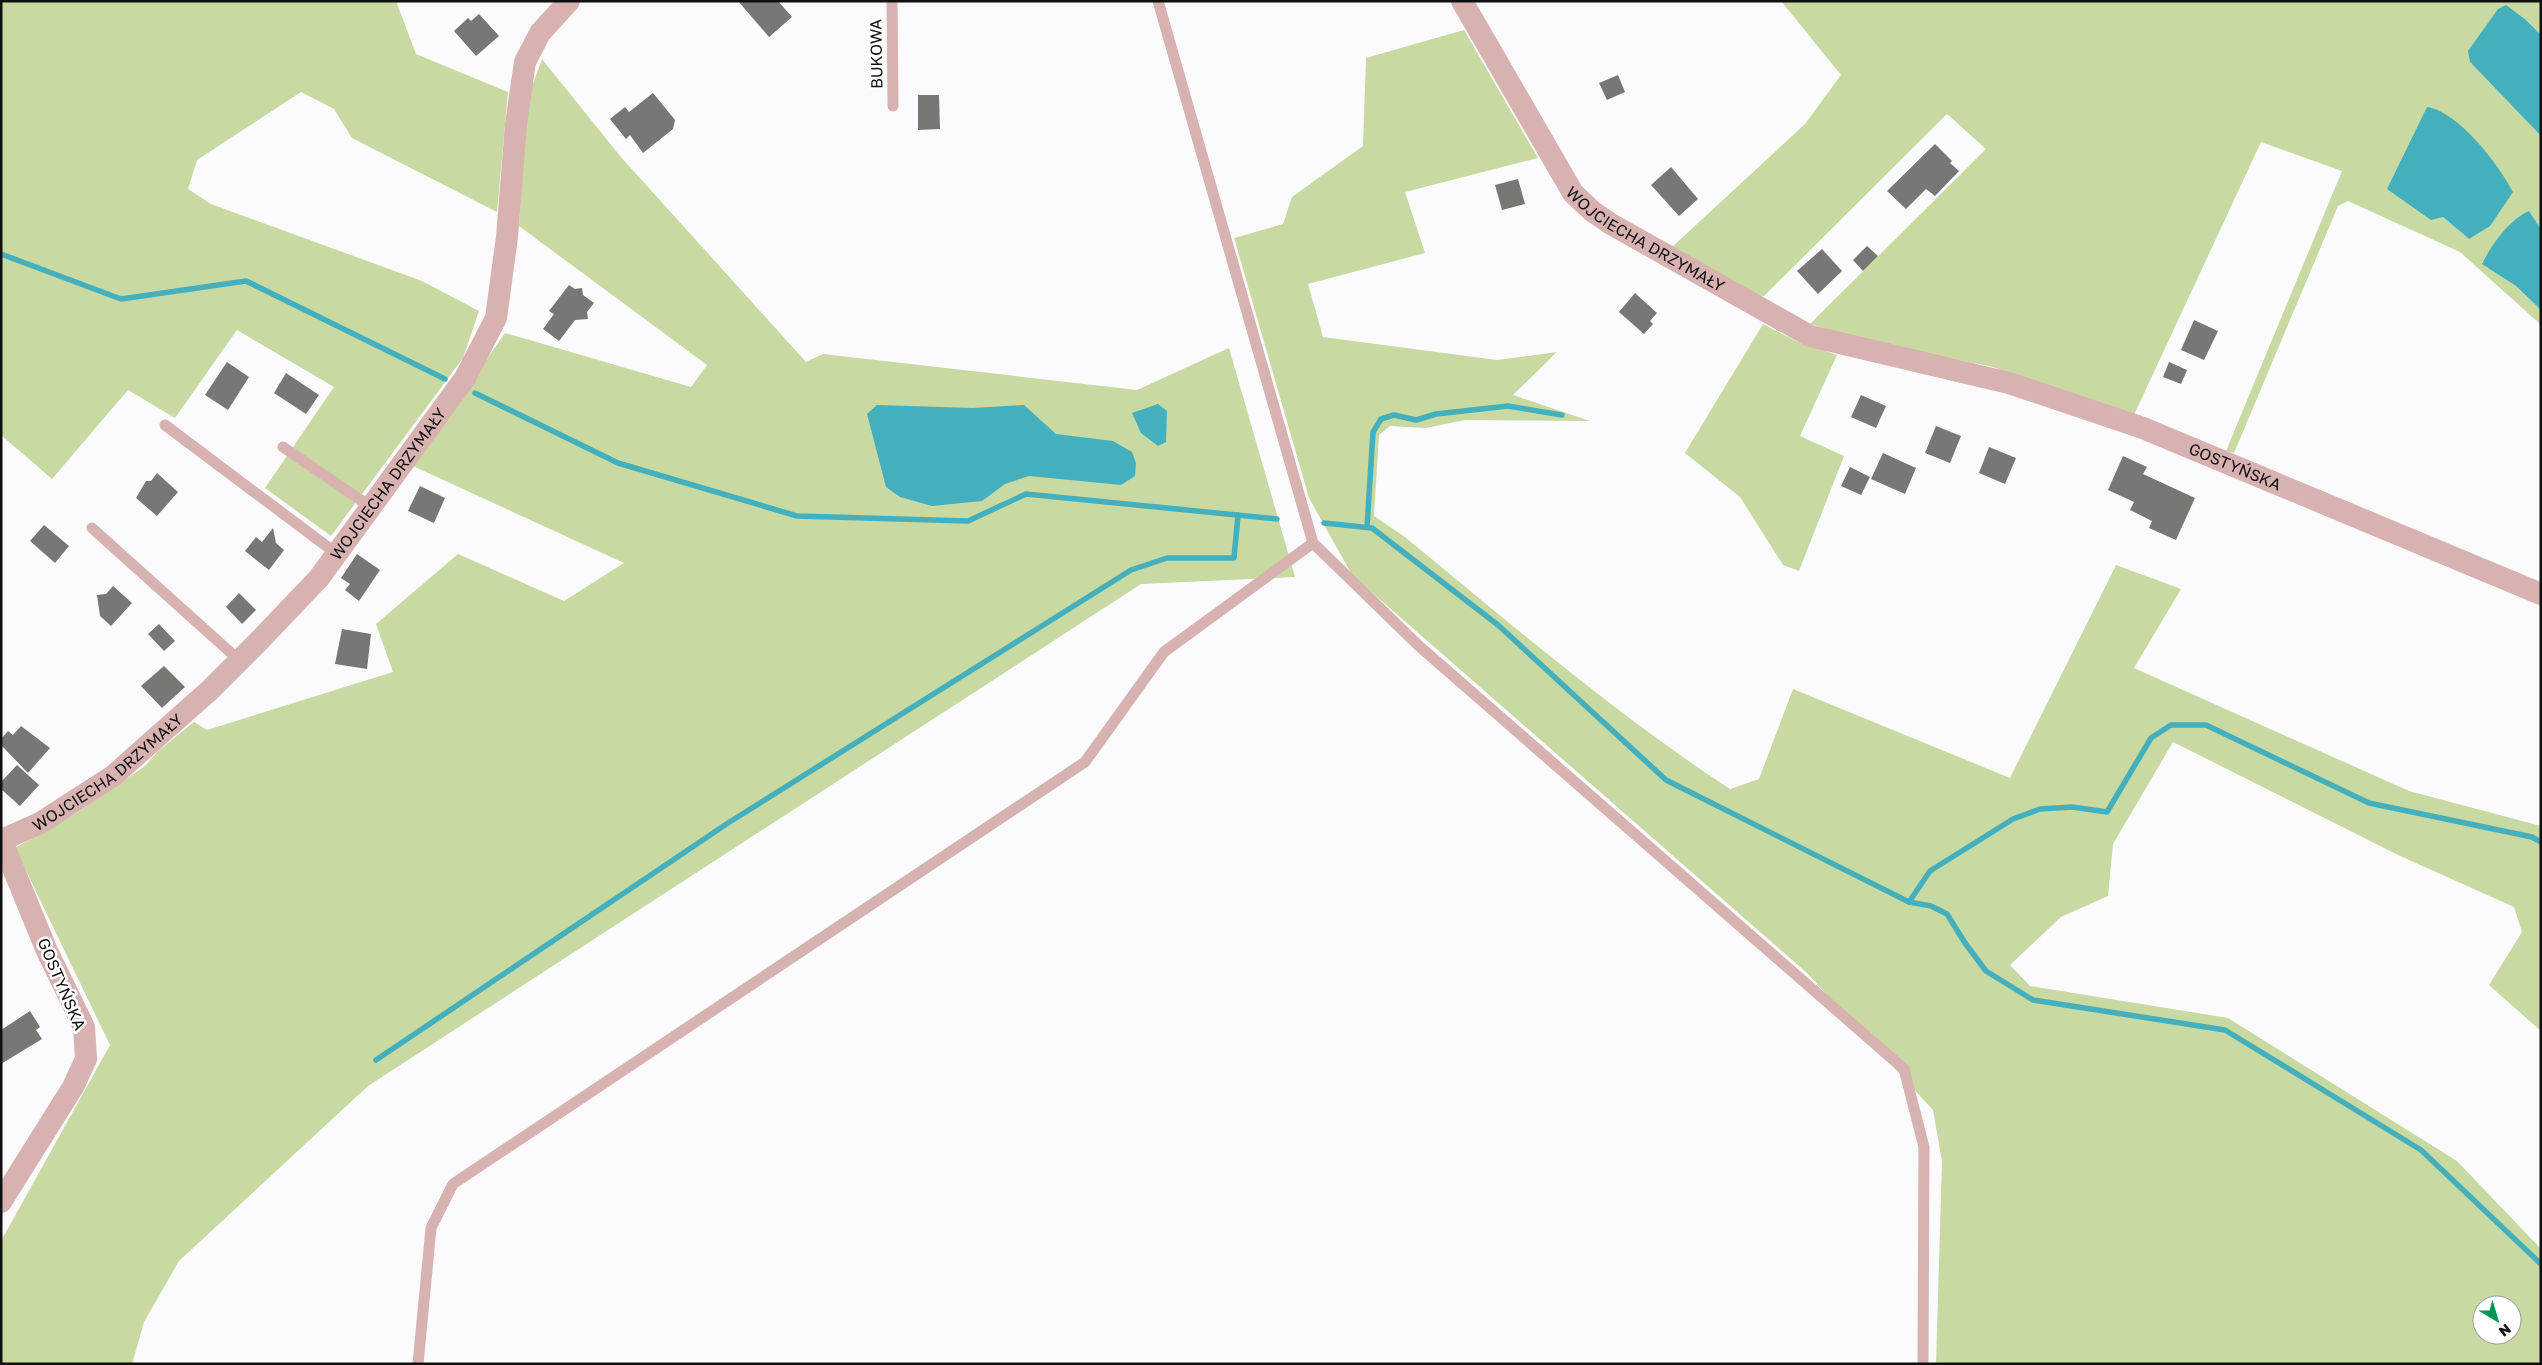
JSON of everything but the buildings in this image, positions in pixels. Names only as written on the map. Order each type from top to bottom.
[{"type":"street","name":"WOJCIECHA DRZYMAŁY","points":[[2,840],[40,823],[113,776],[160,736],[240,660],[319,578],[465,378],[496,318],[507,237],[516,124],[525,62],[540,33],[569,1]]},
{"type":"street","name":"WOJCIECHA DRZYMAŁY","points":[[1462,1],[1573,193],[1592,212],[1810,336],[1923,362]]},
{"type":"street","name":"GOSTYŃSKA","points":[[1923,362],[2009,383],[2143,428],[2541,594]]},
{"type":"street","name":"GOSTYŃSKA","points":[[1,1202],[73,1088],[86,1059],[84,1027],[47,951],[2,840]]},
{"type":"lane","name":"BUKOWA","points":[[892,1],[893,106]]},
{"type":"lane","points":[[1158,1],[1313,543],[1418,646],[1904,1069],[1924,1147],[1923,1364]]},
{"type":"lane","points":[[165,425],[337,554]]},
{"type":"lane","points":[[282,446],[371,507]]},
{"type":"lane","points":[[92,528],[240,660]]},
{"type":"lane","points":[[418,1364],[431,1228],[453,1184],[1086,762],[1164,652],[1313,543]]},
{"type":"green space","points":[[1,1],[396,1],[416,54],[508,92],[497,212],[352,138],[334,109],[301,92],[197,160],[188,189],[211,204],[422,281],[479,311],[463,358],[331,536],[265,488],[334,387],[237,330],[175,418],[128,390],[52,479],[1,435]]},
{"type":"green space","points":[[1781,1],[2541,1],[2541,35],[2526,20],[2470,62],[2541,136],[2541,229],[2529,211],[2482,263],[2516,286],[2541,310],[2541,329],[2539,323],[2460,252],[2348,201],[2338,206],[2234,453],[2226,451],[2342,171],[2261,142],[2133,417],[1993,367],[1872,342],[1810,324],[1986,149],[1947,114],[1764,296],[1752,297],[1671,248],[1805,124],[1841,75]],"holes":[[[2427,108],[2469,239],[2443,217],[2413,140]]]},
{"type":"green space","points":[[1464,30],[1538,158],[1405,192],[1425,253],[1308,284],[1323,337],[1497,360],[1557,352],[1513,395],[1590,421],[1465,420],[1426,428],[1390,426],[1379,435],[1374,516],[1405,537],[1605,699],[1687,760],[1730,789],[1759,779],[1793,689],[2010,778],[2116,565],[2181,589],[2134,668],[2409,791],[2541,826],[2541,1031],[2489,985],[2522,932],[2514,907],[2398,855],[2173,742],[2113,844],[2108,896],[2061,917],[2010,965],[2030,986],[2228,1018],[2457,1161],[2541,1249],[2541,1364],[1936,1364],[1942,1161],[1933,1110],[1807,973],[1352,575],[1309,498],[1234,238],[1283,224],[1292,197],[1363,146],[1366,58]]},
{"type":"green space","points":[[542,59],[620,156],[806,362],[823,354],[1137,390],[1229,348],[1295,577],[1141,584],[368,1086],[179,1261],[144,1322],[132,1364],[1,1364],[1,1241],[110,1045],[15,848],[78,812],[145,766],[158,751],[194,722],[207,730],[393,672],[376,624],[458,554],[564,601],[624,563],[413,466],[505,333],[691,387],[707,365],[519,226],[527,100]]},
{"type":"green space","points":[[1763,324],[1798,342],[1837,355],[1800,436],[1844,456],[1799,571],[1783,565],[1740,497],[1685,453]]},
{"type":"water","points":[[2506,5],[2526,20],[2541,35],[2541,136],[2470,62],[2468,51],[2498,9]]},
{"type":"water","points":[[2427,107],[2439,111],[2465,129],[2498,168],[2513,192],[2490,226],[2469,239],[2443,217],[2431,220],[2387,189]]},
{"type":"water","points":[[2529,211],[2541,229],[2541,310],[2516,286],[2482,264],[2508,226]]},
{"type":"water","points":[[1158,404],[1167,411],[1166,442],[1158,446],[1141,433],[1132,413]]},
{"type":"water","points":[[877,405],[973,408],[1024,405],[1056,434],[1113,441],[1132,452],[1136,463],[1135,476],[1121,485],[1029,476],[1005,484],[982,501],[932,506],[900,497],[886,487],[867,414]]},
{"type":"waterway","points":[[1,254],[121,299],[246,281],[445,379]]},
{"type":"waterway","points":[[475,393],[618,463],[797,516],[968,521],[1026,494],[1277,519]]},
{"type":"waterway","points":[[1367,527],[1373,432],[1381,419],[1394,415],[1416,420],[1436,414],[1508,406],[1562,415]]},
{"type":"waterway","points":[[376,1060],[728,823],[1131,570],[1167,558],[1234,558],[1238,515]]},
{"type":"waterway","points":[[1324,523],[1372,528],[1498,625],[1666,780],[1909,902],[1930,871],[2013,819],[2040,809],[2072,807],[2107,812],[2151,738],[2171,725],[2206,725],[2369,803],[2532,837],[2541,842]]},
{"type":"waterway","points":[[1909,902],[1931,906],[1947,914],[1965,943],[1986,971],[2033,1000],[2225,1030],[2421,1150],[2541,1264]]}]
